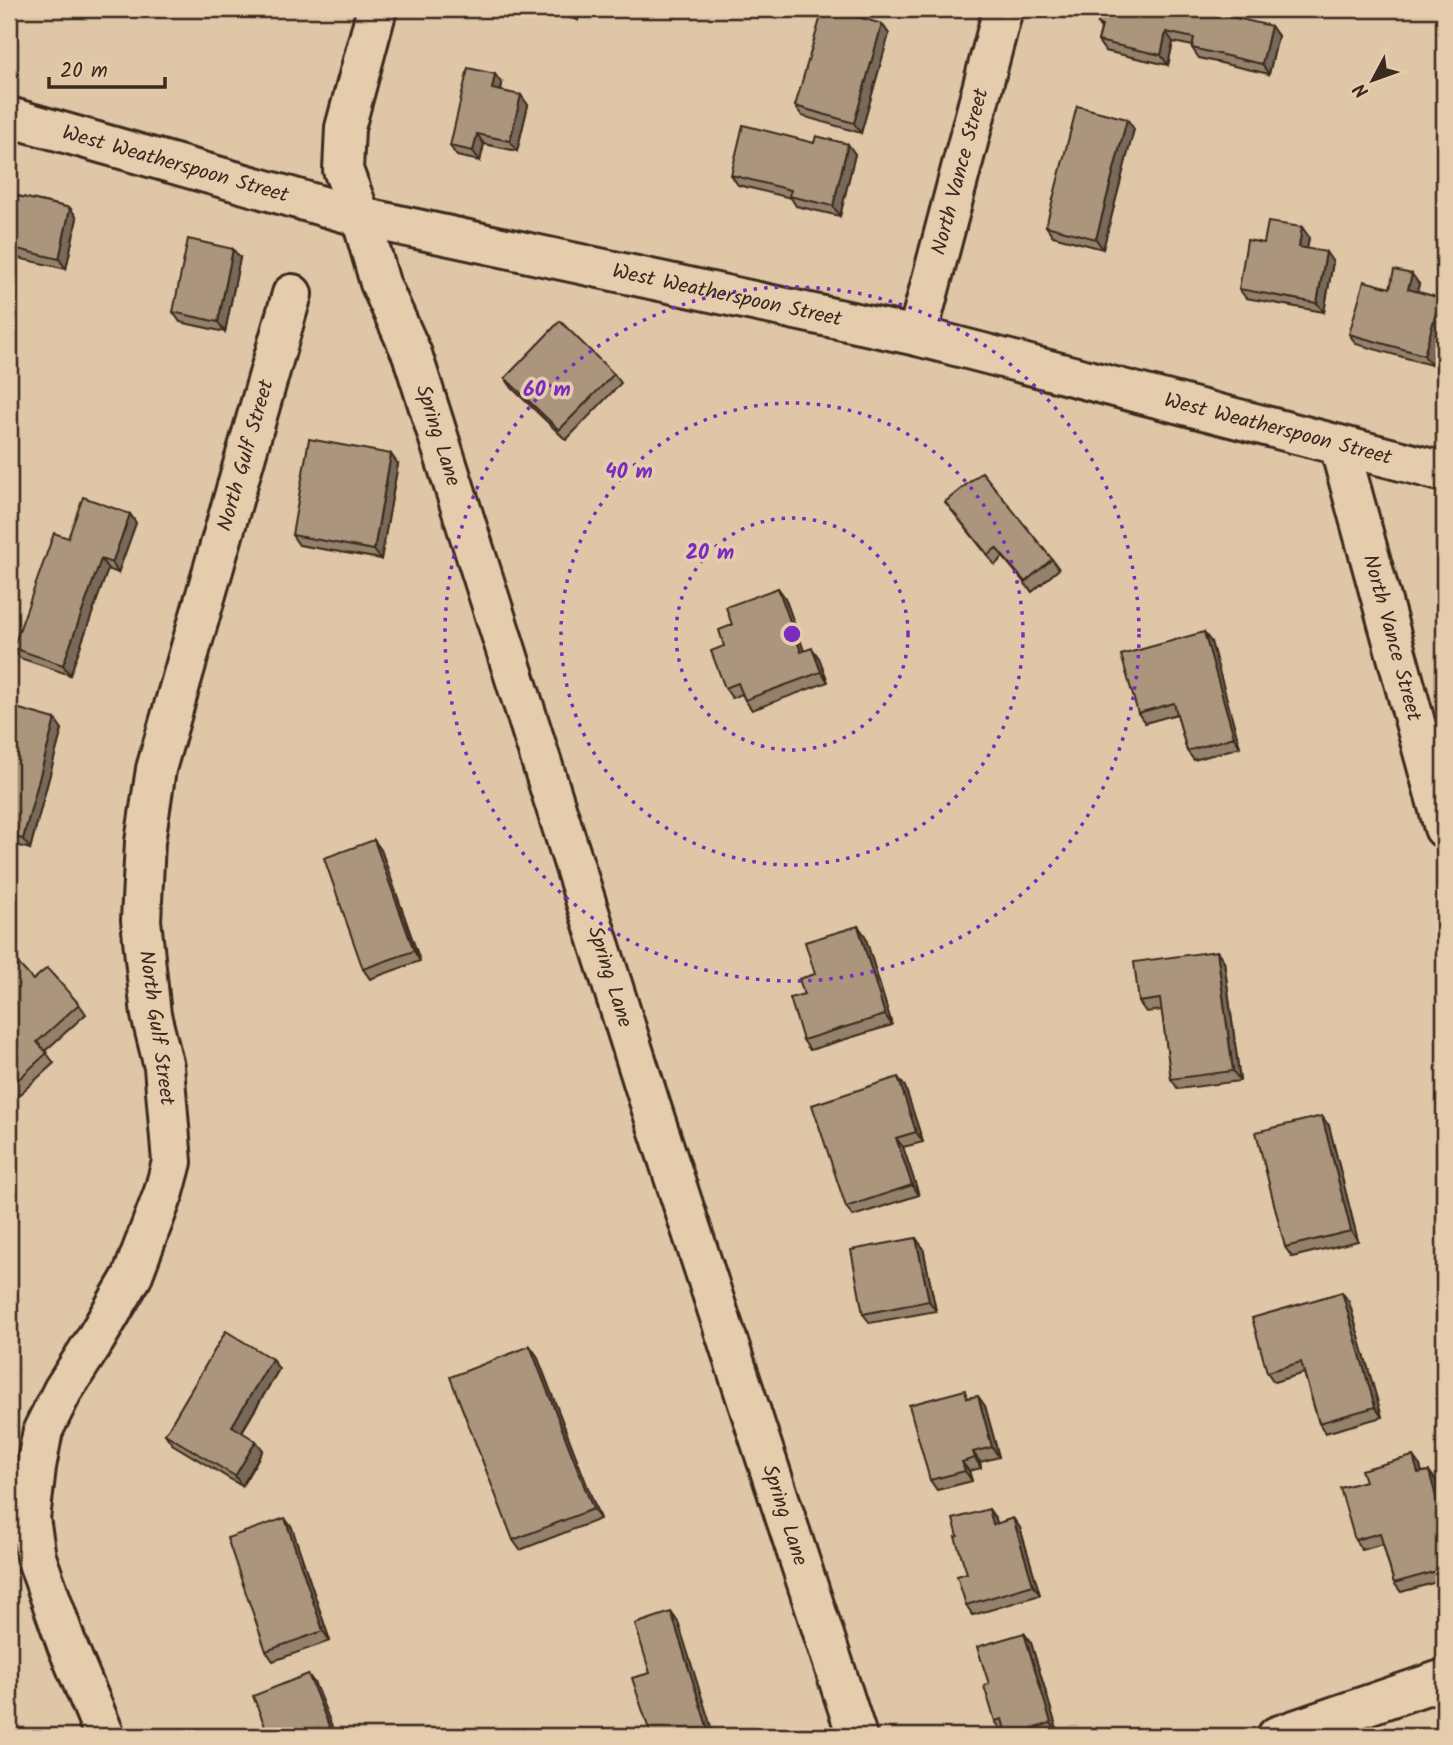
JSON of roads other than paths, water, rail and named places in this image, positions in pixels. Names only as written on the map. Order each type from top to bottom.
[{"type":"street","points":[[361,218],[343,170],[345,128],[377,9]]},
{"type":"street","name":"North Vance Street","points":[[917,336],[1003,9]]},
{"type":"street","name":"West Weatherspoon Street","points":[[9,117],[361,218],[917,336],[1444,472]]},
{"type":"street","name":"Spring Lane","points":[[361,218],[380,284],[416,367],[652,1110],[857,1736]]},
{"type":"street","name":"North Gulf Street","points":[[105,1736],[67,1645],[36,1557],[30,1519],[36,1467],[43,1430],[58,1400],[132,1277],[164,1192],[172,1162],[164,1067],[151,1015],[141,920],[145,842],[156,769],[292,294]]},
{"type":"street","name":"North Vance Street","points":[[1339,445],[1444,828]]},
{"type":"street","points":[[1277,1736],[1444,1679]]}]
